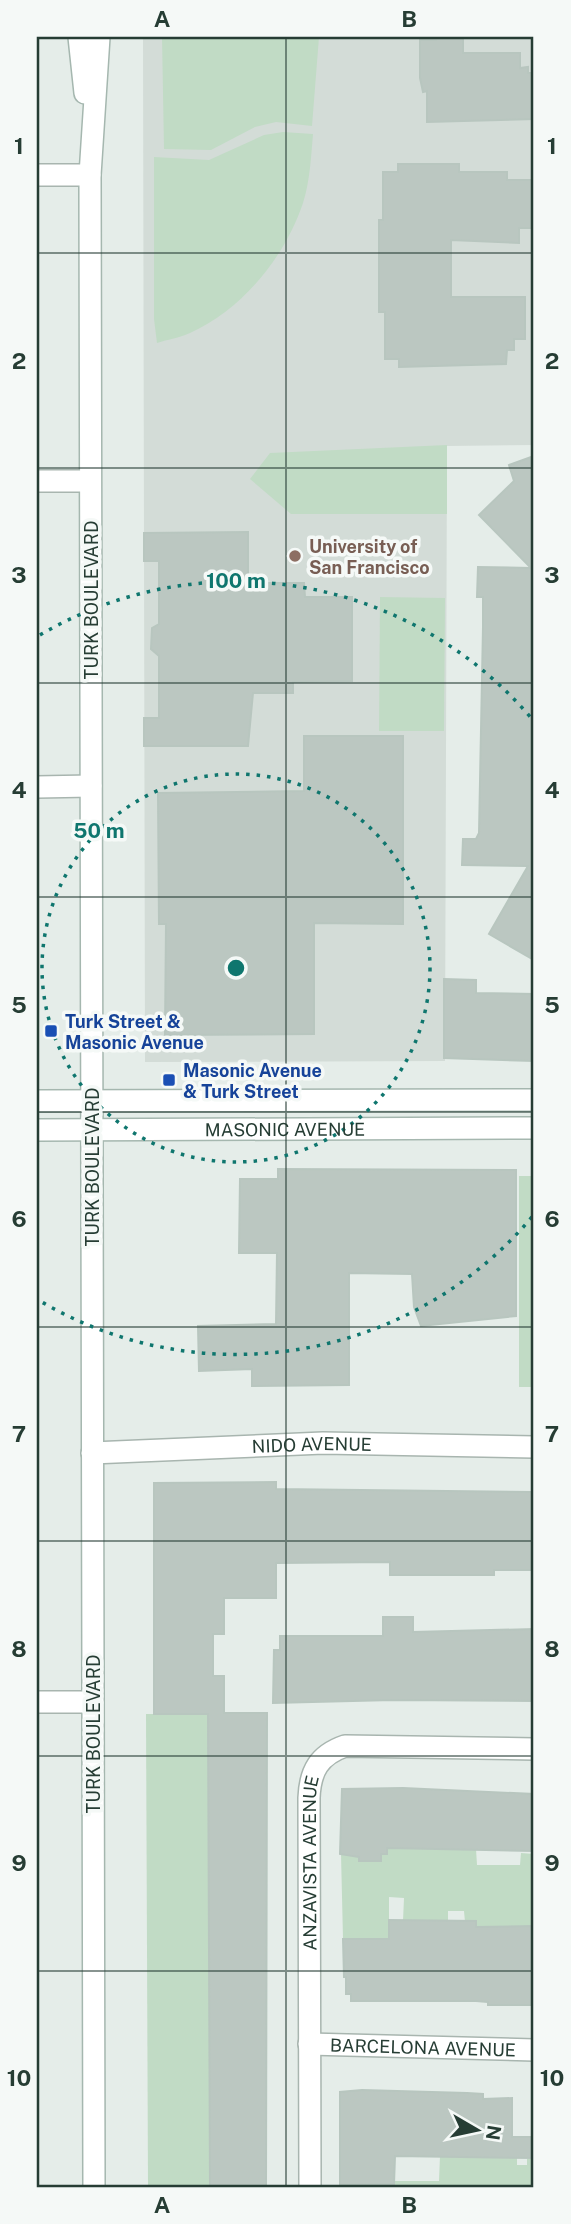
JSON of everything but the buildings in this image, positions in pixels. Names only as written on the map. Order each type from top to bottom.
[{"type":"street","name":"TURK BOULEVARD","points":[[79,37],[90,147]]},
{"type":"street","name":"TURK BOULEVARD","points":[[94,2187],[90,147],[99,37]]},
{"type":"street","points":[[37,175],[90,175]]},
{"type":"street","points":[[37,481],[90,481]]},
{"type":"street","points":[[37,787],[91,786]]},
{"type":"street","name":"MASONIC AVENUE","points":[[37,1101],[534,1100]]},
{"type":"street","name":"MASONIC AVENUE","points":[[37,1130],[534,1128]]},
{"type":"street","name":"NIDO AVENUE","points":[[92,1453],[323,1443],[534,1447]]},
{"type":"street","points":[[37,1702],[93,1702]]},
{"type":"street","name":"ANZAVISTA AVENUE","points":[[310,2187],[309,1798],[310,1782],[318,1763],[333,1750],[360,1744],[534,1749]]},
{"type":"street","name":"BARCELONA AVENUE","points":[[310,2044],[534,2050]]},
{"type":"shaded area","name":"University of San Francisco","points":[[143,37],[534,37],[534,445],[447,446],[445,1061],[145,1062]]},
{"type":"green space","points":[[162,37],[319,37],[312,126],[276,122],[255,127],[211,150],[164,149]]},
{"type":"green space","points":[[283,132],[313,134],[303,203],[285,243],[259,280],[227,311],[190,333],[157,343],[154,319],[154,157],[209,160],[264,135]]},
{"type":"green space","points":[[447,445],[447,514],[291,514],[250,479],[270,453]]},
{"type":"green space","points":[[380,597],[445,598],[444,731],[379,731]]},
{"type":"green space","points":[[519,1176],[534,1176],[534,1387],[519,1387]]},
{"type":"green space","points":[[146,1714],[208,1714],[210,2187],[148,2187]]},
{"type":"green space","points":[[388,1848],[476,1849],[477,1865],[520,1865],[521,1853],[534,1854],[534,1926],[476,1927],[476,1921],[465,1922],[464,1911],[448,1911],[448,1921],[403,1921],[404,1898],[389,1897],[389,1939],[343,1939],[341,1854],[359,1854],[359,1861],[381,1861],[381,1854],[387,1854]]},
{"type":"green space","points":[[483,2153],[483,2158],[517,2158],[517,2165],[527,2165],[527,2159],[534,2159],[534,2187],[342,2187],[383,2186],[394,2181],[439,2181],[440,2156]]},
{"type":"place","name":"University of San Francisco","points":[[295,556]]},
{"type":"place","name":"Turk Street & Masonic Avenue","points":[[51,1031]]},
{"type":"place","name":"Masonic Avenue & Turk Street","points":[[169,1080]]}]
